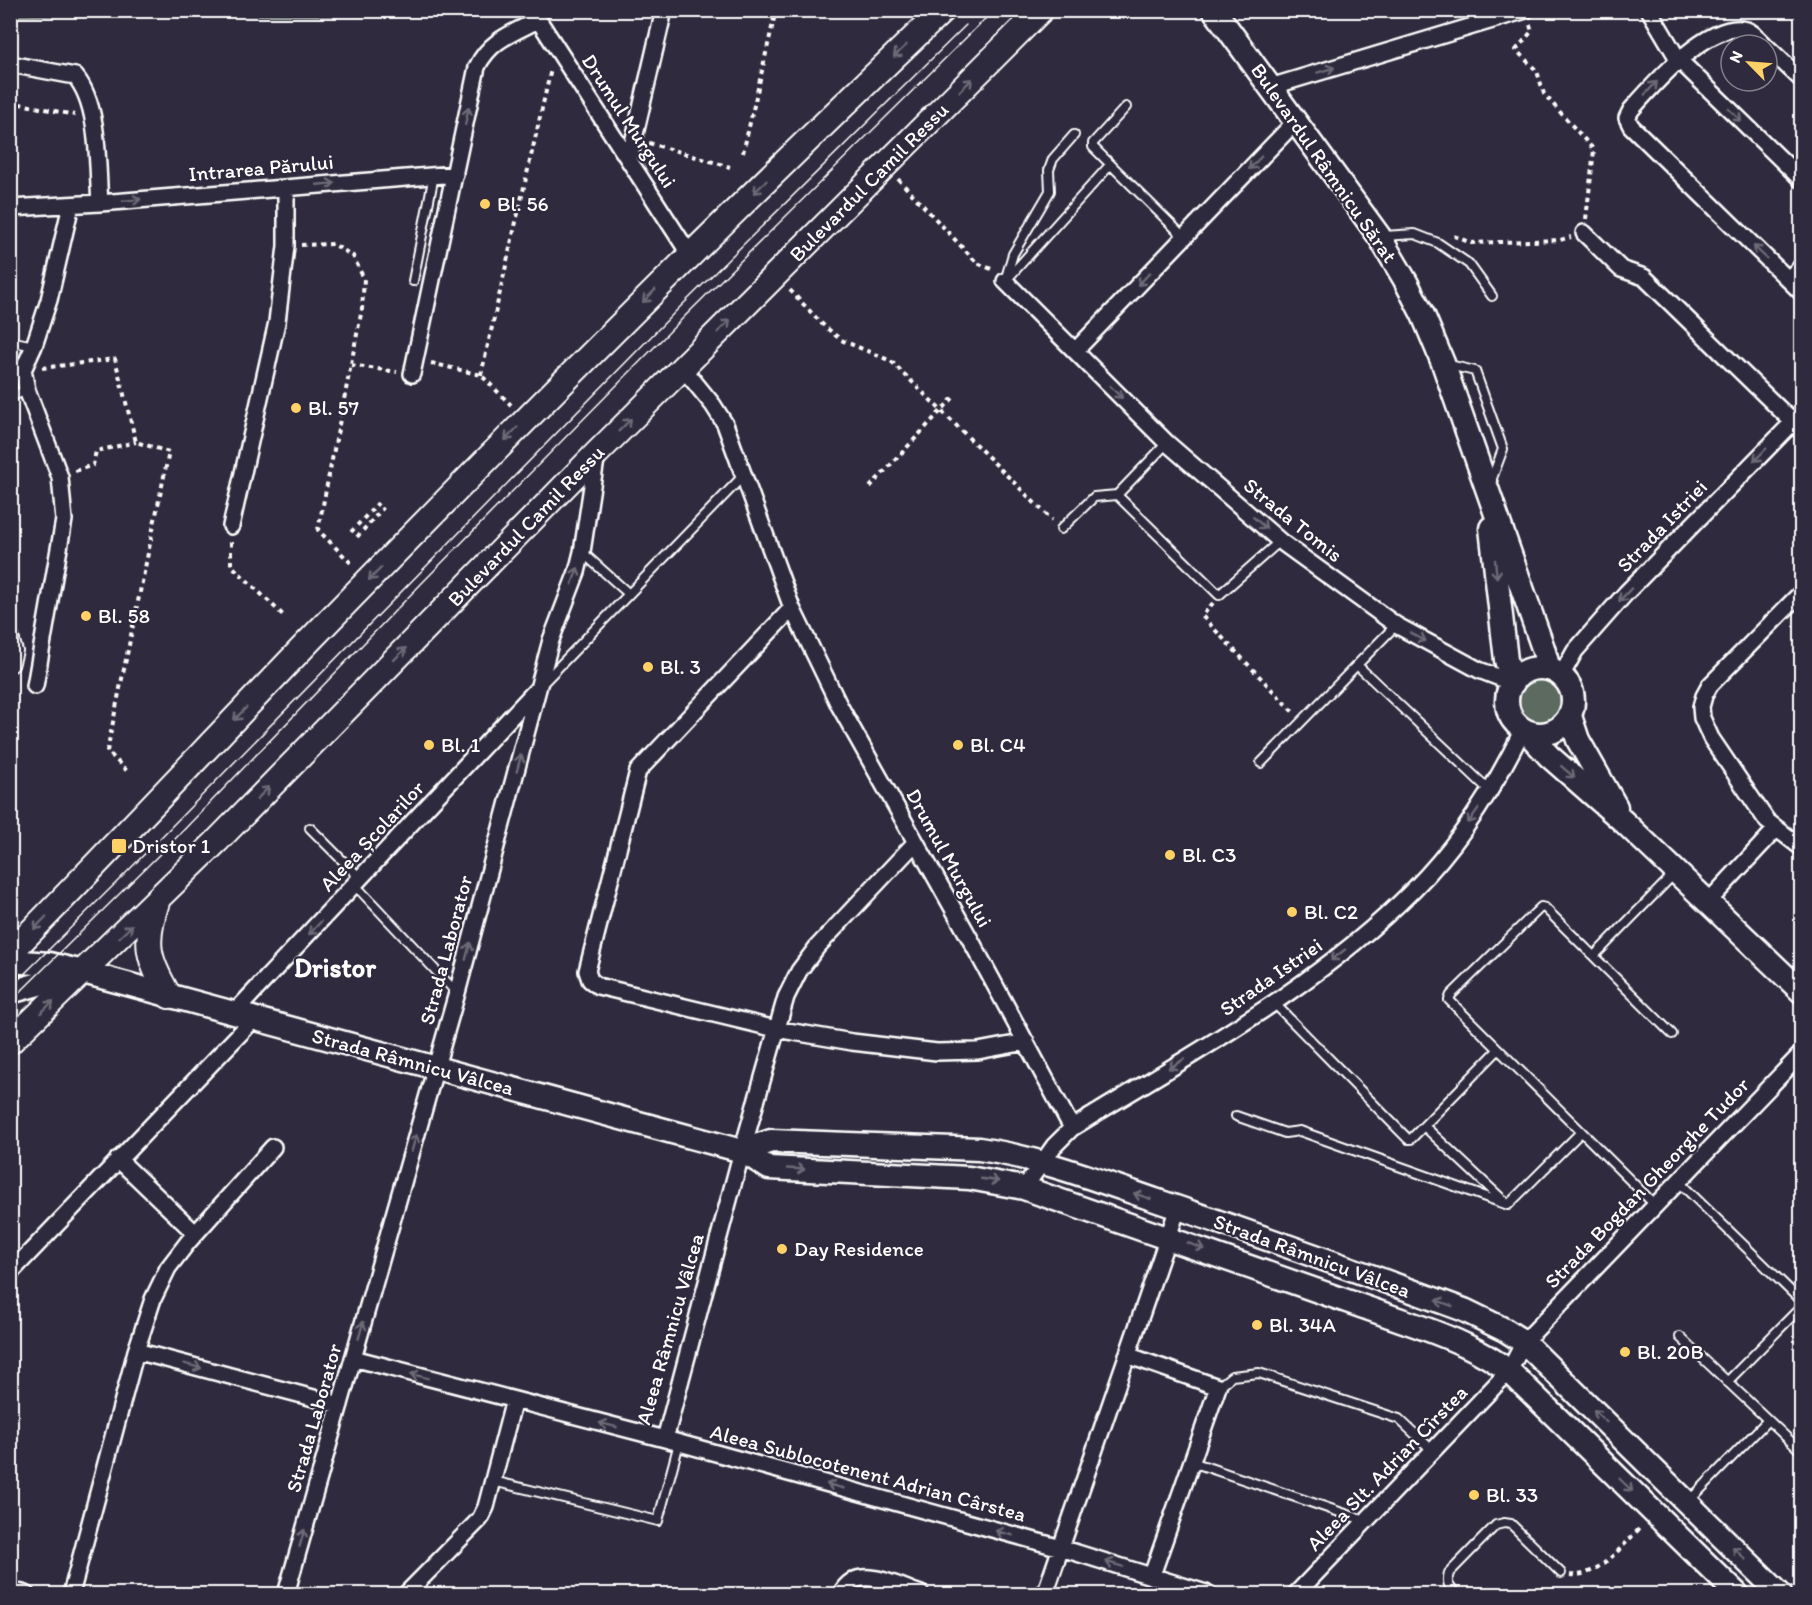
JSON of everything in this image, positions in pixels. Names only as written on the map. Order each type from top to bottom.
[{"type":"main road","points":[[10,953],[526,419],[690,255],[943,10]]},
{"type":"main road","name":"Bulevardul Camil Ressu","points":[[10,1042],[157,900],[597,453],[1041,10]]},
{"type":"main road","points":[[157,900],[150,924],[149,953],[169,996]]},
{"type":"street","points":[[629,160],[664,10]]},
{"type":"street","name":"Bulevardul Râmnicu Sărat","points":[[1214,10],[1379,236],[1423,315],[1443,363],[1543,648],[1555,673]]},
{"type":"street","points":[[1649,10],[1678,59],[1802,180]]},
{"type":"street","points":[[1270,87],[1524,11]]},
{"type":"street","points":[[414,367],[477,67],[491,45],[535,15]]},
{"type":"street","name":"Drumul Murgului","points":[[535,15],[690,255]]},
{"type":"street","points":[[1722,33],[1730,28],[1749,30],[1752,33]]},
{"type":"street","points":[[1719,35],[1678,59],[1631,110],[1627,118],[1631,126],[1802,293]]},
{"type":"street","points":[[1779,58],[1801,79]]},
{"type":"street","points":[[10,64],[75,76],[87,94],[93,118],[100,202]]},
{"type":"street","points":[[1075,351],[1296,121]]},
{"type":"street","name":"Intrarea Părului","points":[[10,208],[455,174]]},
{"type":"street","points":[[231,526],[277,322],[286,246],[286,188]]},
{"type":"street","points":[[35,686],[64,519],[60,477],[27,390],[23,370],[34,346],[49,300],[71,205]]},
{"type":"street","points":[[1584,233],[1621,269],[1644,277],[1798,422]]},
{"type":"street","points":[[1788,279],[1802,266]]},
{"type":"street","name":"Strada Tomis","points":[[1000,276],[1167,443],[1280,541],[1396,625],[1479,670],[1513,683]]},
{"type":"street","name":"Drumul Murgului","points":[[682,368],[721,416],[792,608],[839,705],[1072,1128]]},
{"type":"street","name":"Strada Istriei","points":[[1555,673],[1626,593],[1798,422]]},
{"type":"street","name":"Strada Laborator","points":[[286,1594],[457,993],[557,621],[577,572],[597,453]]},
{"type":"street","name":"Bulevardul Râmnicu Sărat","points":[[1487,490],[1506,660],[1513,683]]},
{"type":"street","points":[[1802,592],[1710,685],[1701,706],[1702,718],[1711,738],[1763,815],[1776,829],[1802,848]]},
{"type":"street","points":[[792,608],[638,771],[587,970],[590,980],[598,986],[776,1029],[852,1042],[937,1052],[978,1051],[1026,1042]]},
{"type":"street","points":[[1624,822],[1578,740],[1570,716],[1573,697],[1569,686],[1555,673],[1538,668],[1519,676],[1513,683],[1508,696],[1509,709],[1514,720],[1549,756],[1624,822],[1802,992]]},
{"type":"street","name":"Aleea Școlarilor","points":[[11,1270],[118,1159],[358,882],[540,686]]},
{"type":"street","points":[[1525,730],[1536,734],[1556,730],[1570,716]]},
{"type":"street","name":"Strada Istriei","points":[[1024,1188],[1054,1146],[1072,1128],[1275,1004],[1354,943],[1413,890],[1443,857],[1490,791],[1525,730]]},
{"type":"street","points":[[1708,902],[1776,829]]},
{"type":"street","name":"Aleea Râmnicu Vâlcea","points":[[353,1358],[672,1441],[742,1151],[786,997],[799,971],[818,947],[915,843]]},
{"type":"street","name":"Strada Râmnicu Vâlcea","points":[[10,961],[49,964],[83,972],[742,1151],[769,1168],[969,1178],[1024,1188],[1451,1338],[1489,1356],[1509,1371],[1737,1594]]},
{"type":"street","points":[[10,992],[83,972]]},
{"type":"street","name":"Strada Bogdan Gheorghe Tudor","points":[[1509,1371],[1524,1342],[1802,1053]]},
{"type":"street","name":"Strada Râmnicu Vâlcea","points":[[742,1151],[771,1141],[979,1149],[1011,1153],[1178,1208],[1464,1310],[1524,1342],[1780,1594]]},
{"type":"street","points":[[71,1594],[136,1351],[153,1299],[168,1268],[195,1233],[273,1147]]},
{"type":"street","points":[[118,1159],[195,1233]]},
{"type":"street","points":[[1045,1594],[1178,1208]]},
{"type":"street","points":[[136,1351],[340,1405]]},
{"type":"street","points":[[1127,1354],[1218,1387],[1152,1575]]},
{"type":"street","name":"Aleea Slt. Adrian Cîrstea","points":[[1296,1594],[1509,1371]]},
{"type":"street","points":[[406,1594],[480,1519],[486,1507],[514,1400]]},
{"type":"street","name":"Aleea Sublocotenent Adrian Cârstea","points":[[672,1441],[1061,1548],[1209,1594]]},
{"type":"street","points":[[841,1594],[850,1581],[861,1578],[878,1579],[921,1594]]},
{"type":"street","points":[[10,1590],[26,1594]]},
{"type":"lane","points":[[1126,107],[1093,143],[1095,151],[1184,237]]},
{"type":"lane","points":[[1000,276],[1050,191],[1049,170],[1053,159],[1074,135]]},
{"type":"lane","points":[[1000,276],[1110,165]]},
{"type":"lane","points":[[413,281],[434,175]]},
{"type":"lane","points":[[1379,236],[1415,234],[1438,243],[1469,264],[1492,296]]},
{"type":"lane","points":[[10,341],[34,346]]},
{"type":"lane","points":[[10,397],[27,390]]},
{"type":"lane","points":[[1061,529],[1094,497],[1117,495],[1167,443]]},
{"type":"lane","points":[[540,686],[744,476]]},
{"type":"lane","points":[[1117,495],[1219,595],[1280,541]]},
{"type":"lane","points":[[582,552],[629,594]]},
{"type":"lane","points":[[10,623],[18,651],[14,666],[10,669]]},
{"type":"lane","points":[[1261,763],[1396,625]]},
{"type":"lane","points":[[1357,665],[1490,791]]},
{"type":"lane","points":[[310,828],[457,993]]},
{"type":"lane","points":[[1594,956],[1676,872]]},
{"type":"lane","points":[[1655,1205],[1449,1000],[1450,995],[1538,909],[1545,908],[1672,1034]]},
{"type":"lane","points":[[1275,1004],[1406,1138],[1411,1139],[1498,1050]]},
{"type":"lane","points":[[1236,1116],[1285,1133],[1300,1131],[1508,1205]]},
{"type":"lane","points":[[1424,1126],[1508,1205]]},
{"type":"lane","points":[[1508,1205],[1581,1132]]},
{"type":"lane","points":[[1678,1181],[1802,1304],[1727,1382]]},
{"type":"lane","points":[[1680,1337],[1802,1452]]},
{"type":"lane","points":[[1218,1387],[1232,1376],[1258,1373],[1399,1419],[1433,1451]]},
{"type":"lane","points":[[1688,1503],[1768,1420]]},
{"type":"lane","points":[[493,1481],[658,1521],[672,1441]]},
{"type":"lane","points":[[1192,1462],[1366,1521]]},
{"type":"lane","points":[[1456,1594],[1447,1580],[1449,1573],[1496,1525],[1504,1522],[1511,1524],[1561,1573]]},
{"type":"path","points":[[743,153],[776,10]]},
{"type":"path","points":[[1451,236],[1471,243],[1560,240],[1584,233],[1594,150],[1544,94],[1537,71],[1515,50],[1532,30],[1524,11]]},
{"type":"path","points":[[481,375],[556,48]]},
{"type":"path","points":[[10,102],[93,118]]},
{"type":"path","points":[[634,138],[730,167]]},
{"type":"path","points":[[885,165],[977,263],[1000,276]]},
{"type":"path","points":[[286,246],[333,244],[353,256],[364,279],[362,309],[318,530],[351,562]]},
{"type":"path","points":[[776,274],[821,323],[841,340],[891,361],[1061,529]]},
{"type":"path","points":[[23,370],[115,359],[136,442]]},
{"type":"path","points":[[351,365],[414,367],[481,375],[526,419]]},
{"type":"path","points":[[870,487],[953,398]]},
{"type":"path","points":[[60,477],[93,465],[96,450],[136,442],[169,452],[107,751],[127,771]]},
{"type":"path","points":[[351,532],[378,503]]},
{"type":"path","points":[[357,537],[383,508]]},
{"type":"path","points":[[231,526],[231,565],[285,617]]},
{"type":"path","points":[[1219,595],[1202,616],[1302,721]]},
{"type":"path","points":[[1561,1573],[1573,1576],[1583,1575],[1604,1563],[1655,1513]]},
{"type":"green space","points":[[10,11],[493,11],[481,17],[109,14],[11,17]]},
{"type":"green space","points":[[1541,678],[1557,685],[1564,701],[1557,717],[1541,724],[1525,717],[1518,701],[1525,685]]},
{"type":"tram line","points":[[10,1002],[175,839],[421,584],[684,317],[994,10]]},
{"type":"tram line","points":[[10,988],[125,874],[677,310],[966,25]]},
{"type":"place","name":"Bl. 56","points":[[485,204]]},
{"type":"place","name":"Bl. 57","points":[[296,408]]},
{"type":"place","name":"Bl. 58","points":[[86,616]]},
{"type":"place","name":"Bl. 3","points":[[648,667]]},
{"type":"place","name":"Bl. 1","points":[[429,745]]},
{"type":"place","name":"Bl. C4","points":[[958,745]]},
{"type":"place","name":"Dristor 1","points":[[119,846]]},
{"type":"place","name":"Bl. C3","points":[[1170,855]]},
{"type":"place","name":"Bl. C2","points":[[1292,912]]},
{"type":"place","name":"Day Residence","points":[[782,1249]]},
{"type":"place","name":"Bl. 34A","points":[[1257,1325]]},
{"type":"place","name":"Bl. 20B","points":[[1625,1352]]},
{"type":"place","name":"Bl. 33","points":[[1474,1495]]},
{"type":"district","name":"Dristor","points":[[335,968]]}]
